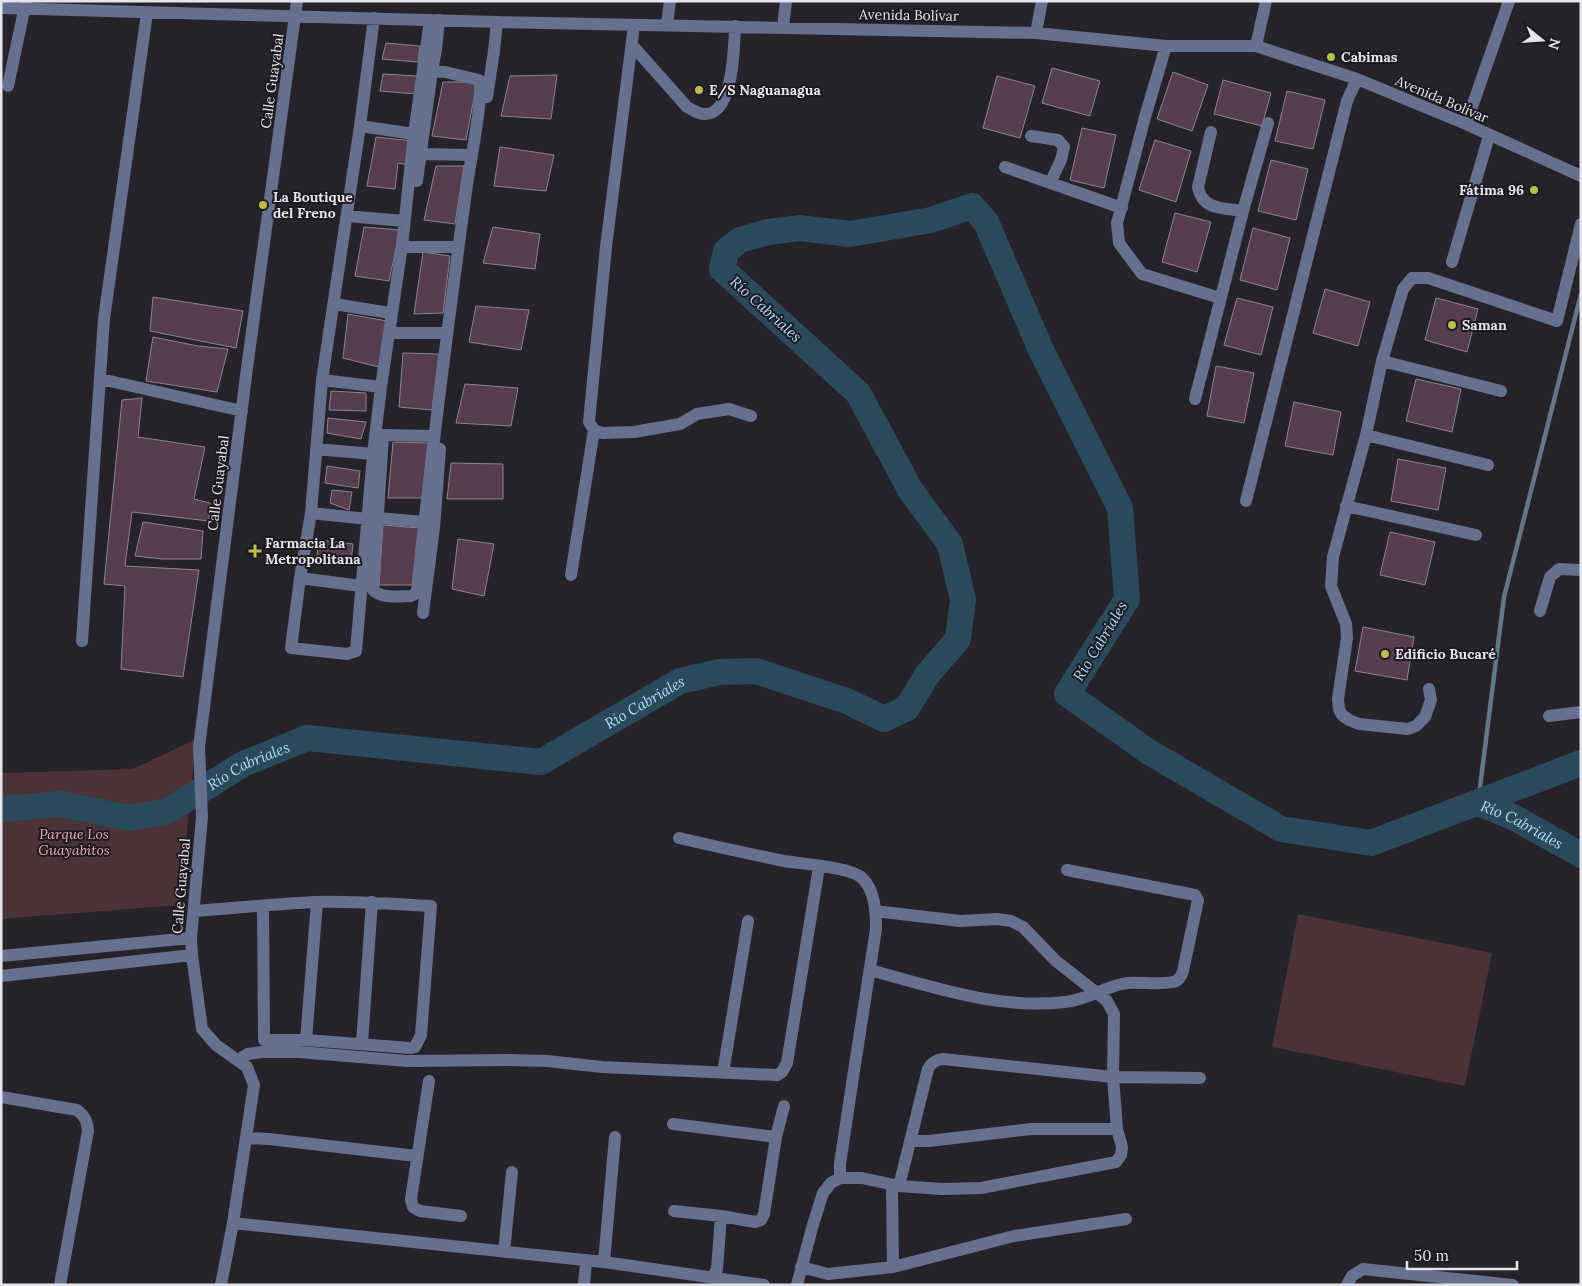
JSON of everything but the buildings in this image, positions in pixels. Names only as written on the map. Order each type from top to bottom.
[{"type":"street","name":"Calle Guayabal","points":[[238,1060],[216,1045],[202,1029],[192,955],[191,938],[202,817],[200,747],[242,411],[298,1]]},
{"type":"street","points":[[667,25],[670,1]]},
{"type":"street","points":[[783,27],[786,1]]},
{"type":"street","points":[[1036,32],[1042,1]]},
{"type":"street","points":[[1256,46],[1266,1]]},
{"type":"street","points":[[1466,124],[1508,1]]},
{"type":"street","name":"Avenida Bolívar","points":[[1,8],[25,5],[147,13],[497,22],[1036,32],[1166,46],[1256,46],[1357,79],[1466,124],[1581,176]]},
{"type":"street","points":[[8,86],[25,5]]},
{"type":"street","points":[[82,641],[104,319],[147,13]]},
{"type":"street","points":[[374,18],[322,380],[310,513],[291,648],[347,654],[356,651],[361,586],[373,518],[395,332],[436,50],[435,20]]},
{"type":"street","points":[[432,71],[445,72],[480,82],[479,111],[458,247],[417,590],[411,596],[384,596],[373,590],[373,454],[390,313],[402,246],[414,134],[435,20]]},
{"type":"street","points":[[423,613],[434,528],[448,361],[497,22]]},
{"type":"street","points":[[634,24],[606,247],[589,422],[594,430],[602,433],[634,432],[680,424],[697,414],[729,409],[751,416]]},
{"type":"street","points":[[632,46],[687,107],[698,113],[707,114],[715,111],[722,103],[729,87],[734,62],[735,26]]},
{"type":"street","points":[[1166,46],[1117,223],[1119,243],[1142,274],[1220,298]]},
{"type":"street","points":[[1246,500],[1345,111],[1357,79]]},
{"type":"street","points":[[1195,398],[1242,211],[1268,123]]},
{"type":"street","points":[[360,126],[414,134]]},
{"type":"street","points":[[1211,132],[1198,187],[1200,195],[1207,203],[1242,211]]},
{"type":"street","points":[[1031,136],[1058,140],[1064,147],[1061,160],[1050,182]]},
{"type":"street","points":[[1452,262],[1489,136]]},
{"type":"street","points":[[420,154],[472,155]]},
{"type":"street","points":[[1005,167],[1122,208]]},
{"type":"street","points":[[347,216],[404,221]]},
{"type":"street","points":[[1429,689],[1431,700],[1425,717],[1416,726],[1408,729],[1359,724],[1342,715],[1339,709],[1338,699],[1347,638],[1346,624],[1331,586],[1333,557],[1366,435],[1382,361],[1403,289],[1412,278],[1428,278],[1557,321],[1581,224]]},
{"type":"street","points":[[408,246],[458,247]]},
{"type":"street","points":[[334,304],[390,313]]},
{"type":"street","points":[[395,332],[447,333]]},
{"type":"street","points":[[1382,361],[1501,391]]},
{"type":"street","points":[[101,379],[242,411]]},
{"type":"street","points":[[322,380],[380,387]]},
{"type":"street","points":[[571,575],[594,430]]},
{"type":"street","points":[[383,435],[434,436]]},
{"type":"street","points":[[1366,435],[1488,465]]},
{"type":"street","points":[[316,449],[373,454]]},
{"type":"street","points":[[1346,506],[1476,535]]},
{"type":"street","points":[[310,513],[424,522]]},
{"type":"street","points":[[1540,611],[1550,577],[1559,569],[1581,570]]},
{"type":"street","points":[[300,578],[361,586]]},
{"type":"street","points":[[1549,716],[1581,712]]},
{"type":"street","points":[[679,838],[785,861],[853,872],[862,878],[869,888],[875,911],[876,928],[840,1164],[840,1178]]},
{"type":"street","points":[[220,1285],[233,1223],[254,1085],[247,1067],[238,1060],[255,1052],[290,1052],[407,1061],[547,1061],[602,1067],[777,1075],[785,1068],[819,867]]},
{"type":"street","points":[[870,970],[964,995],[1004,1002],[1063,1003],[1079,1000],[1115,985],[1173,982],[1179,979],[1184,972],[1198,898],[1193,894],[1067,870]]},
{"type":"street","points":[[194,911],[316,902],[372,902],[431,906],[419,1042],[416,1047],[306,1040],[264,1040],[263,906]]},
{"type":"street","points":[[306,1040],[316,902]]},
{"type":"street","points":[[362,1043],[372,902]]},
{"type":"street","points":[[797,1285],[823,1193],[831,1183],[840,1178],[862,1178],[896,1186],[942,1189],[981,1188],[1108,1164],[1116,1162],[1121,1155],[1122,1147],[1117,1129],[1113,1077],[1114,1014],[1110,1005],[1056,961],[1023,927],[1011,921],[997,919],[960,921],[875,911]]},
{"type":"street","points":[[723,1073],[748,921]]},
{"type":"street","points":[[1,956],[191,938]]},
{"type":"street","points":[[1,976],[192,955]]},
{"type":"street","points":[[893,1267],[896,1186],[911,1140],[928,1069],[932,1062],[952,1060],[1113,1077],[1200,1078]]},
{"type":"street","points":[[429,1080],[411,1199],[413,1207],[420,1211],[461,1216]]},
{"type":"street","points":[[1,1097],[77,1110],[85,1115],[88,1131],[60,1285]]},
{"type":"street","points":[[674,1211],[755,1222],[761,1220],[764,1214],[776,1137],[784,1106]]},
{"type":"street","points":[[673,1124],[776,1137]]},
{"type":"street","points":[[911,1140],[929,1141],[1030,1130],[1117,1129]]},
{"type":"street","points":[[604,1262],[615,1137]]},
{"type":"street","points":[[246,1138],[416,1156]]},
{"type":"street","points":[[504,1252],[512,1172]]},
{"type":"street","points":[[713,1277],[717,1269],[721,1216]]},
{"type":"street","points":[[801,1266],[828,1274],[893,1267],[1014,1236],[1126,1219]]},
{"type":"street","points":[[233,1223],[604,1262],[764,1285]]},
{"type":"street","points":[[584,1285],[586,1261]]},
{"type":"street","points":[[1347,1285],[1352,1276],[1363,1269],[1513,1285]]},
{"type":"green space","name":"Parque Los Guayabitos","points":[[196,739],[180,905],[1,919],[1,773],[133,769]]},
{"type":"green space","points":[[1298,914],[1492,953],[1465,1086],[1272,1047]]},
{"type":"waterway","name":"Río Cabriales","points":[[1,809],[61,804],[129,818],[168,811],[243,764],[307,738],[541,762],[680,681],[719,672],[756,671],[847,701],[884,719],[907,708],[927,675],[958,639],[963,600],[950,544],[911,491],[858,393],[722,269],[726,251],[740,240],[768,232],[800,228],[850,234],[931,220],[972,206],[986,222],[1041,350],[1120,508],[1127,599],[1067,694],[1149,752],[1281,829],[1371,843],[1581,763]]},
{"type":"waterway","points":[[1478,803],[1504,597],[1581,294]]},
{"type":"waterway","name":"Río Cabriales","points":[[1478,803],[1513,817],[1581,855]]},
{"type":"place","name":"Cabimas","points":[[1331,57]]},
{"type":"place","name":"E/S Naguanagua","points":[[699,90]]},
{"type":"place","name":"Fátima 96","points":[[1534,190]]},
{"type":"place","name":"La Boutique del Freno","points":[[263,205]]},
{"type":"place","name":"Saman","points":[[1452,325]]},
{"type":"place","name":"Farmacia La Metropolitana","points":[[255,551]]},
{"type":"place","name":"Edificio Bucaré","points":[[1385,654]]}]
